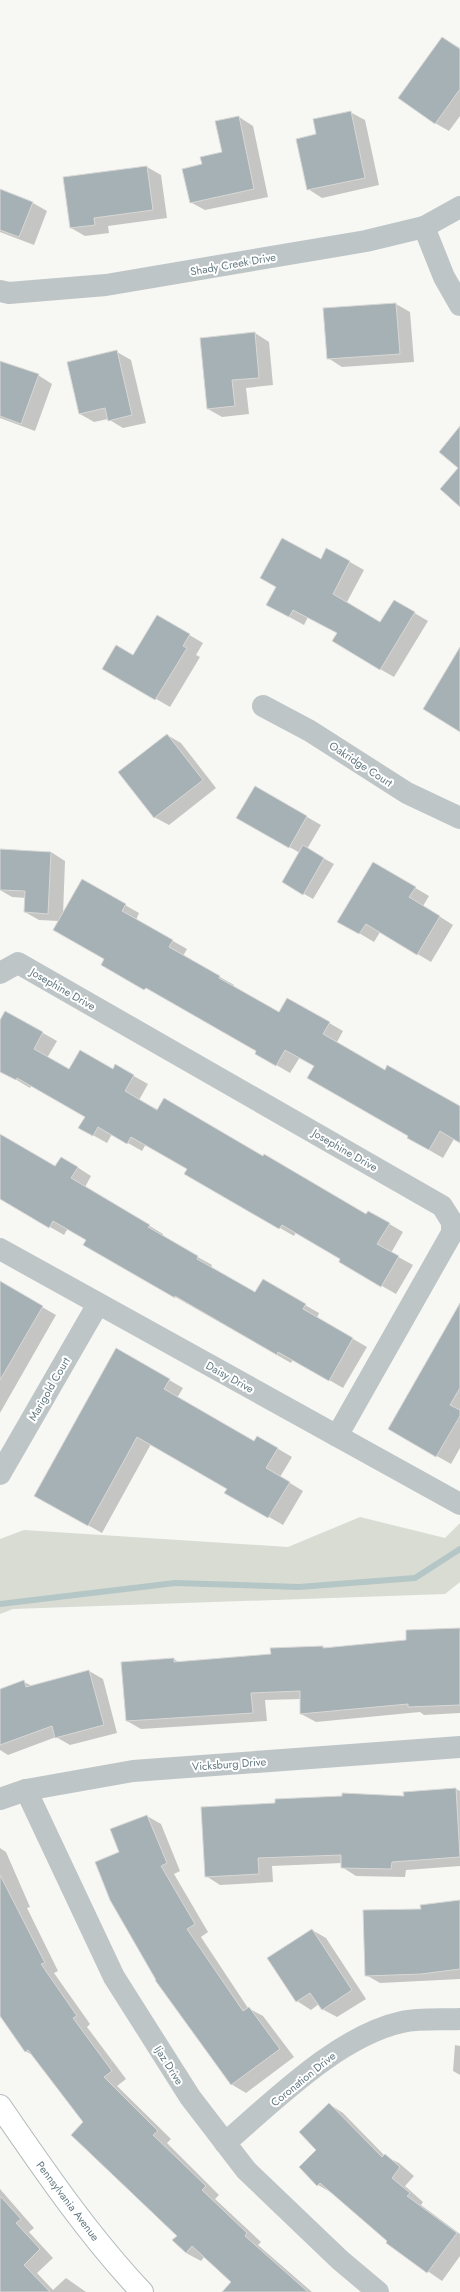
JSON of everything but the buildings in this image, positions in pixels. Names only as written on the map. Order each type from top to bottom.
[{"type":"street","name":"Shady Creek Drive","points":[[0,291],[9,293],[106,285],[366,241],[424,227],[460,207]]},
{"type":"street","points":[[424,227],[444,277],[460,304]]},
{"type":"street","name":"Oakridge Court","points":[[263,706],[310,731],[407,794],[460,818]]},
{"type":"street","name":"Josephine Drive","points":[[9,968],[442,1206],[452,1222],[452,1233],[337,1436]]},
{"type":"street","name":"Daisy Drive","points":[[0,1249],[460,1504]]},
{"type":"street","name":"Marigold Court","points":[[0,1474],[98,1304]]},
{"type":"street","name":"Vicksburg Drive","points":[[0,1798],[26,1790],[133,1771],[460,1747]]},
{"type":"street","name":"Ijaz Drive","points":[[26,1790],[114,1977],[190,2097],[246,2170],[340,2260],[378,2292]]},
{"type":"street","name":"Coronation Drive","points":[[225,2143],[329,2055],[364,2036],[402,2022],[460,2018]]},
{"type":"street","name":"Pennsylvania Avenue","points":[[0,2106],[36,2159],[120,2269],[142,2292]]},
{"type":"shaded area","points":[[360,1517],[445,1538],[460,1523],[460,1582],[445,1594],[13,1609],[0,1614],[0,1539],[24,1530],[288,1547]]},
{"type":"waterway","points":[[0,1604],[175,1583],[299,1587],[415,1578],[460,1549]]}]
